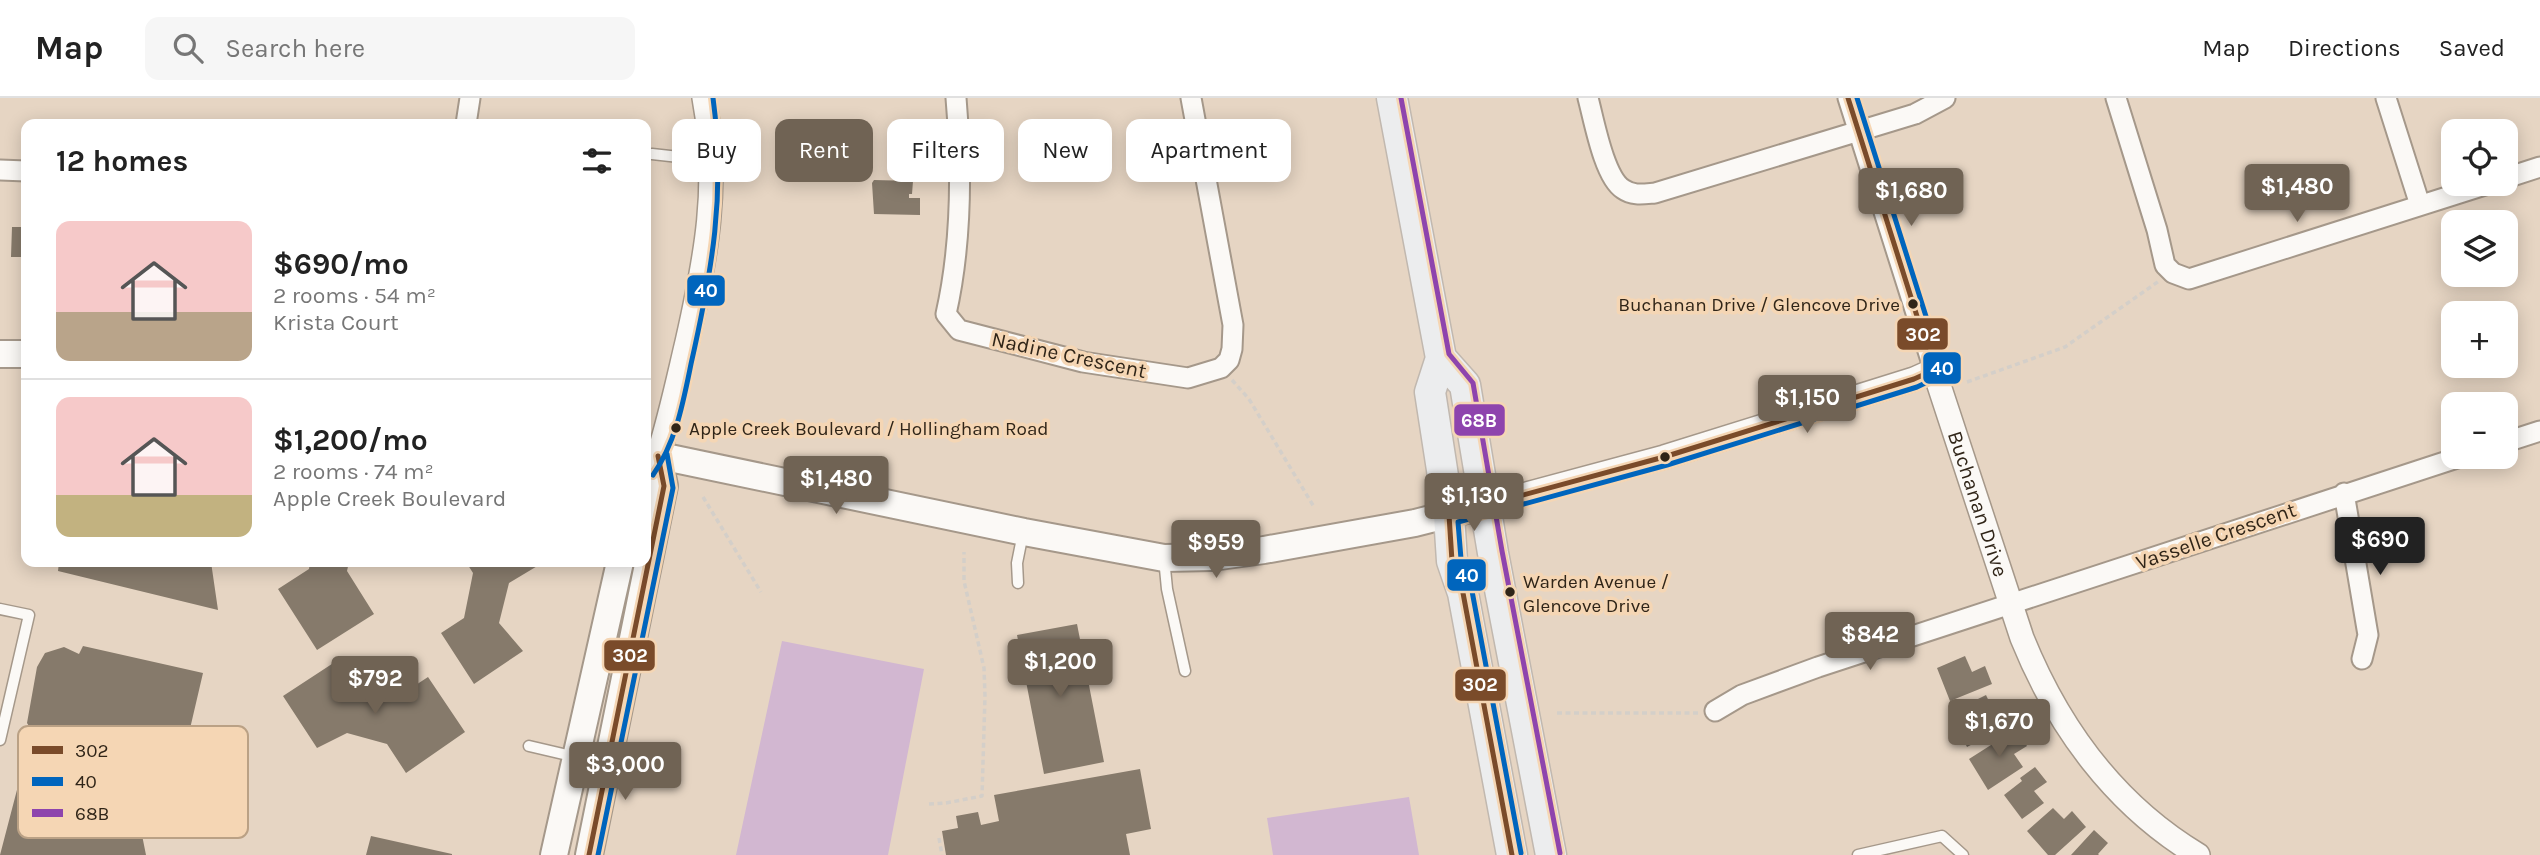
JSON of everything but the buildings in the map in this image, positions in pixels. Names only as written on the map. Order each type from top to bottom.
[{"type":"main road","points":[[1392,98],[1441,358],[1430,392],[1449,515],[1452,561],[1463,593],[1512,855]]},
{"type":"main road","points":[[0,354],[21,354]]},
{"type":"main road","points":[[1441,358],[1465,385],[1493,554],[1551,855]]},
{"type":"main road","points":[[651,460],[1164,558],[1212,557],[1264,550],[1415,523],[1486,505]]},
{"type":"main road","points":[[651,462],[664,486],[651,550]]},
{"type":"main road","points":[[554,855],[619,567]]},
{"type":"main road","points":[[589,855],[648,567]]},
{"type":"street","points":[[467,119],[470,98]]},
{"type":"street","points":[[704,98],[706,119]]},
{"type":"street","name":"Nadine Crescent","points":[[956,98],[960,146],[959,211],[952,284],[946,314],[959,330],[1083,362],[1188,378],[1221,368]]},
{"type":"street","points":[[1191,98],[1233,325],[1230,360],[1221,368]]},
{"type":"street","points":[[1588,98],[1612,178],[1622,189],[1636,195],[1655,192],[1766,157],[1859,132],[1915,114],[1945,98]]},
{"type":"street","name":"Buchanan Drive","points":[[1849,98],[1934,370],[2037,676],[2092,764],[2135,808],[2198,855]]},
{"type":"street","points":[[2116,98],[2157,230],[2165,265],[2173,273],[2189,279],[2449,196]]},
{"type":"street","points":[[2386,98],[2420,205]]},
{"type":"street","points":[[2518,174],[2540,167]]},
{"type":"street","points":[[0,170],[21,171]]},
{"type":"street","points":[[651,458],[668,422],[703,271],[710,220],[710,182]]},
{"type":"street","points":[[1486,505],[1664,457],[1914,379],[1934,370]]},
{"type":"street","points":[[2518,438],[2540,431]]},
{"type":"street","name":"Vasselle Crescent","points":[[1715,711],[1742,695],[1818,667],[2441,463]]},
{"type":"street","points":[[2344,493],[2367,625],[2368,635],[2362,659]]},
{"type":"lane","points":[[652,154],[672,156]]},
{"type":"lane","points":[[1018,583],[1017,563],[1024,532]]},
{"type":"lane","points":[[1164,558],[1167,589],[1185,671]]},
{"type":"lane","points":[[0,609],[29,615],[0,740]]},
{"type":"lane","points":[[529,746],[576,758]]},
{"type":"lane","points":[[1858,855],[1942,836],[1963,855]]},
{"type":"path","points":[[1967,382],[2066,347],[2173,273]]},
{"type":"path","points":[[1221,368],[1250,399],[1314,508]]},
{"type":"path","points":[[703,497],[761,592]]},
{"type":"path","points":[[929,804],[982,796],[984,677],[964,581],[964,552]]},
{"type":"path","points":[[1557,713],[1688,714],[1715,711]]},
{"type":"path","points":[[939,838],[942,855]]},
{"type":"shaded area","points":[[782,641],[924,669],[888,855],[736,855]]},
{"type":"shaded area","points":[[1409,797],[1419,855],[1273,855],[1267,818]]},
{"type":"transit line","name":"40","points":[[653,475],[668,449],[682,408],[711,264],[718,167],[713,98]]},
{"type":"transit line","name":"68B","points":[[1401,98],[1449,354],[1473,383],[1560,853]]},
{"type":"transit line","name":"302","points":[[1848,98],[1934,370]]},
{"type":"transit line","name":"40","points":[[1521,853],[1472,591],[1461,559],[1458,522],[1667,465],[1917,387],[1940,376],[1942,367],[1857,98]]},
{"type":"transit line","name":"302","points":[[1449,515],[1664,457],[1914,379],[1934,370]]},
{"type":"transit line","name":"40","points":[[598,855],[673,488],[667,454]]},
{"type":"transit line","name":"302","points":[[651,550],[664,486],[658,456]]},
{"type":"transit line","name":"302","points":[[1449,515],[1452,561],[1463,593],[1512,855]]},
{"type":"transit line","name":"302","points":[[589,855],[648,567]]},
{"type":"place","name":"Buchanan Drive / Glencove Drive","points":[[1913,304]]},
{"type":"place","name":"Apple Creek Boulevard / Hollingham Road","points":[[676,428]]},
{"type":"place","name":"Warden Avenue / Glencove Drive","points":[[1510,592]]}]
